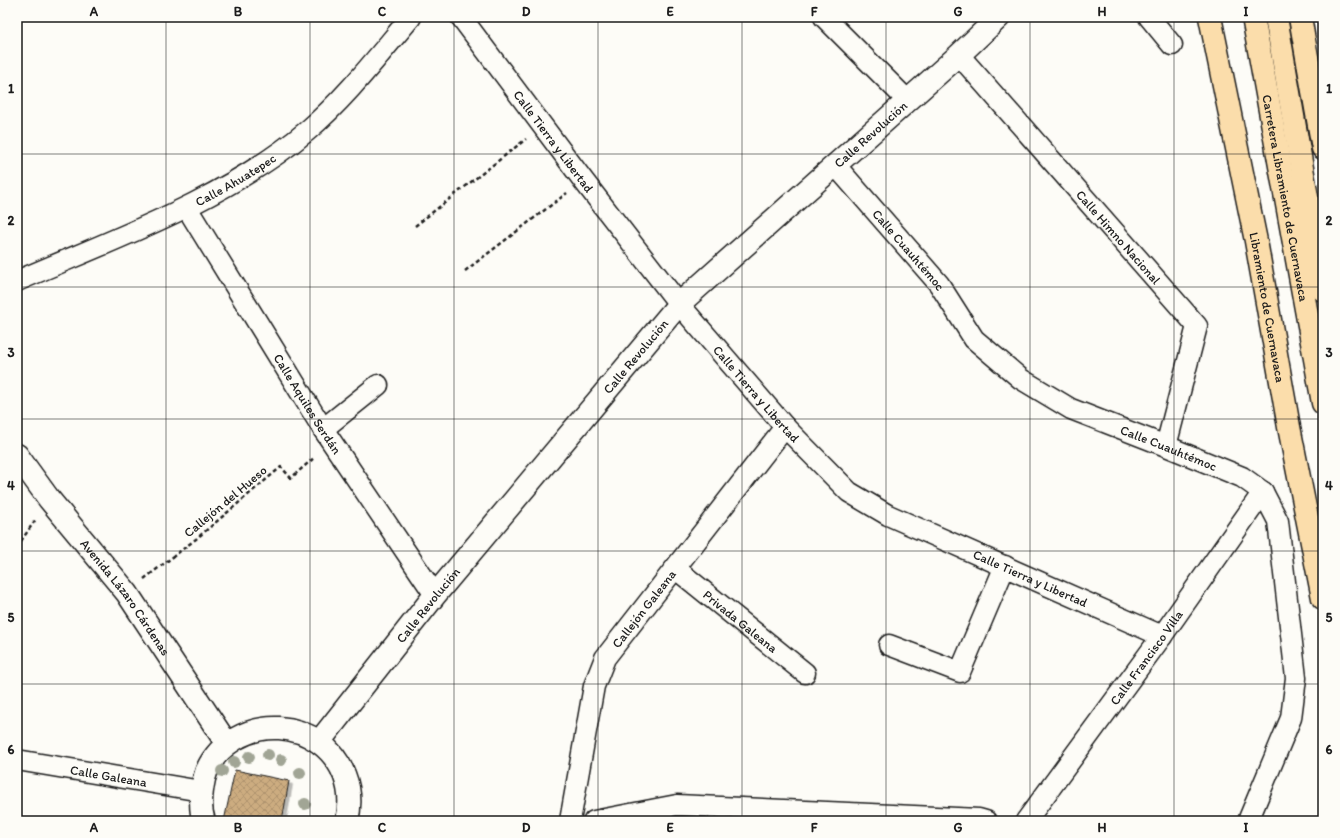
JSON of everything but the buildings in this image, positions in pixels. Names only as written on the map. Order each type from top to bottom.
[{"type":"main road","name":"Libramiento de Cuernavaca","points":[[1210,17],[1254,233],[1289,427],[1323,598]]},
{"type":"main road","name":"Carretera Libramiento de Cuernavaca","points":[[1253,17],[1323,403]]},
{"type":"main road","name":"Carretera Libramiento de Cuernavaca","points":[[1276,17],[1323,290]]},
{"type":"main road","points":[[1300,17],[1323,148]]},
{"type":"street","name":"Calle Ahuatepec","points":[[17,281],[187,208],[262,164],[307,131],[350,89],[411,17]]},
{"type":"street","name":"Calle Tierra y Libertad","points":[[461,17],[583,180],[679,304],[785,427],[849,492],[888,515],[1162,636]]},
{"type":"street","points":[[824,17],[908,101]]},
{"type":"street","name":"Calle Revolución","points":[[320,742],[435,595],[679,304],[836,166],[999,17]]},
{"type":"street","points":[[1149,17],[1172,45]]},
{"type":"street","name":"Calle Himno Nacional","points":[[959,55],[1197,326],[1166,446]]},
{"type":"street","name":"Calle Cuauhtémoc","points":[[836,166],[939,284],[974,339],[1021,379],[1071,409],[1166,446],[1242,478],[1263,492],[1278,521],[1296,678],[1291,718],[1248,821]]},
{"type":"street","name":"Calle Aquiles Serdán","points":[[187,208],[328,436],[435,595]]},
{"type":"street","points":[[328,436],[378,385]]},
{"type":"street","name":"Callejón Galeana","points":[[570,821],[594,686],[605,658],[676,569],[785,427]]},
{"type":"street","name":"Avenida Lázaro Cárdenas","points":[[17,455],[50,499],[126,593],[227,744]]},
{"type":"street","name":"Calle Francisco Villa","points":[[1026,821],[1162,636],[1263,492]]},
{"type":"street","points":[[889,645],[960,672],[1005,566]]},
{"type":"street","name":"Privada Galeana","points":[[676,569],[805,673]]},
{"type":"street","points":[[204,821],[201,814],[201,791],[206,773],[211,763],[227,744],[248,732],[273,727],[297,730],[320,742],[332,754],[341,769],[347,785],[350,821]]},
{"type":"street","name":"Calle Galeana","points":[[17,760],[201,791]]},
{"type":"street","points":[[594,821],[677,813],[979,819],[986,821]]},
{"type":"path","points":[[415,226],[543,126]]},
{"type":"path","points":[[465,271],[583,180]]},
{"type":"path","name":"Callejón del Hueso","points":[[126,593],[196,539],[281,467],[291,478],[328,436]]},
{"type":"path","points":[[17,547],[50,499]]}]
